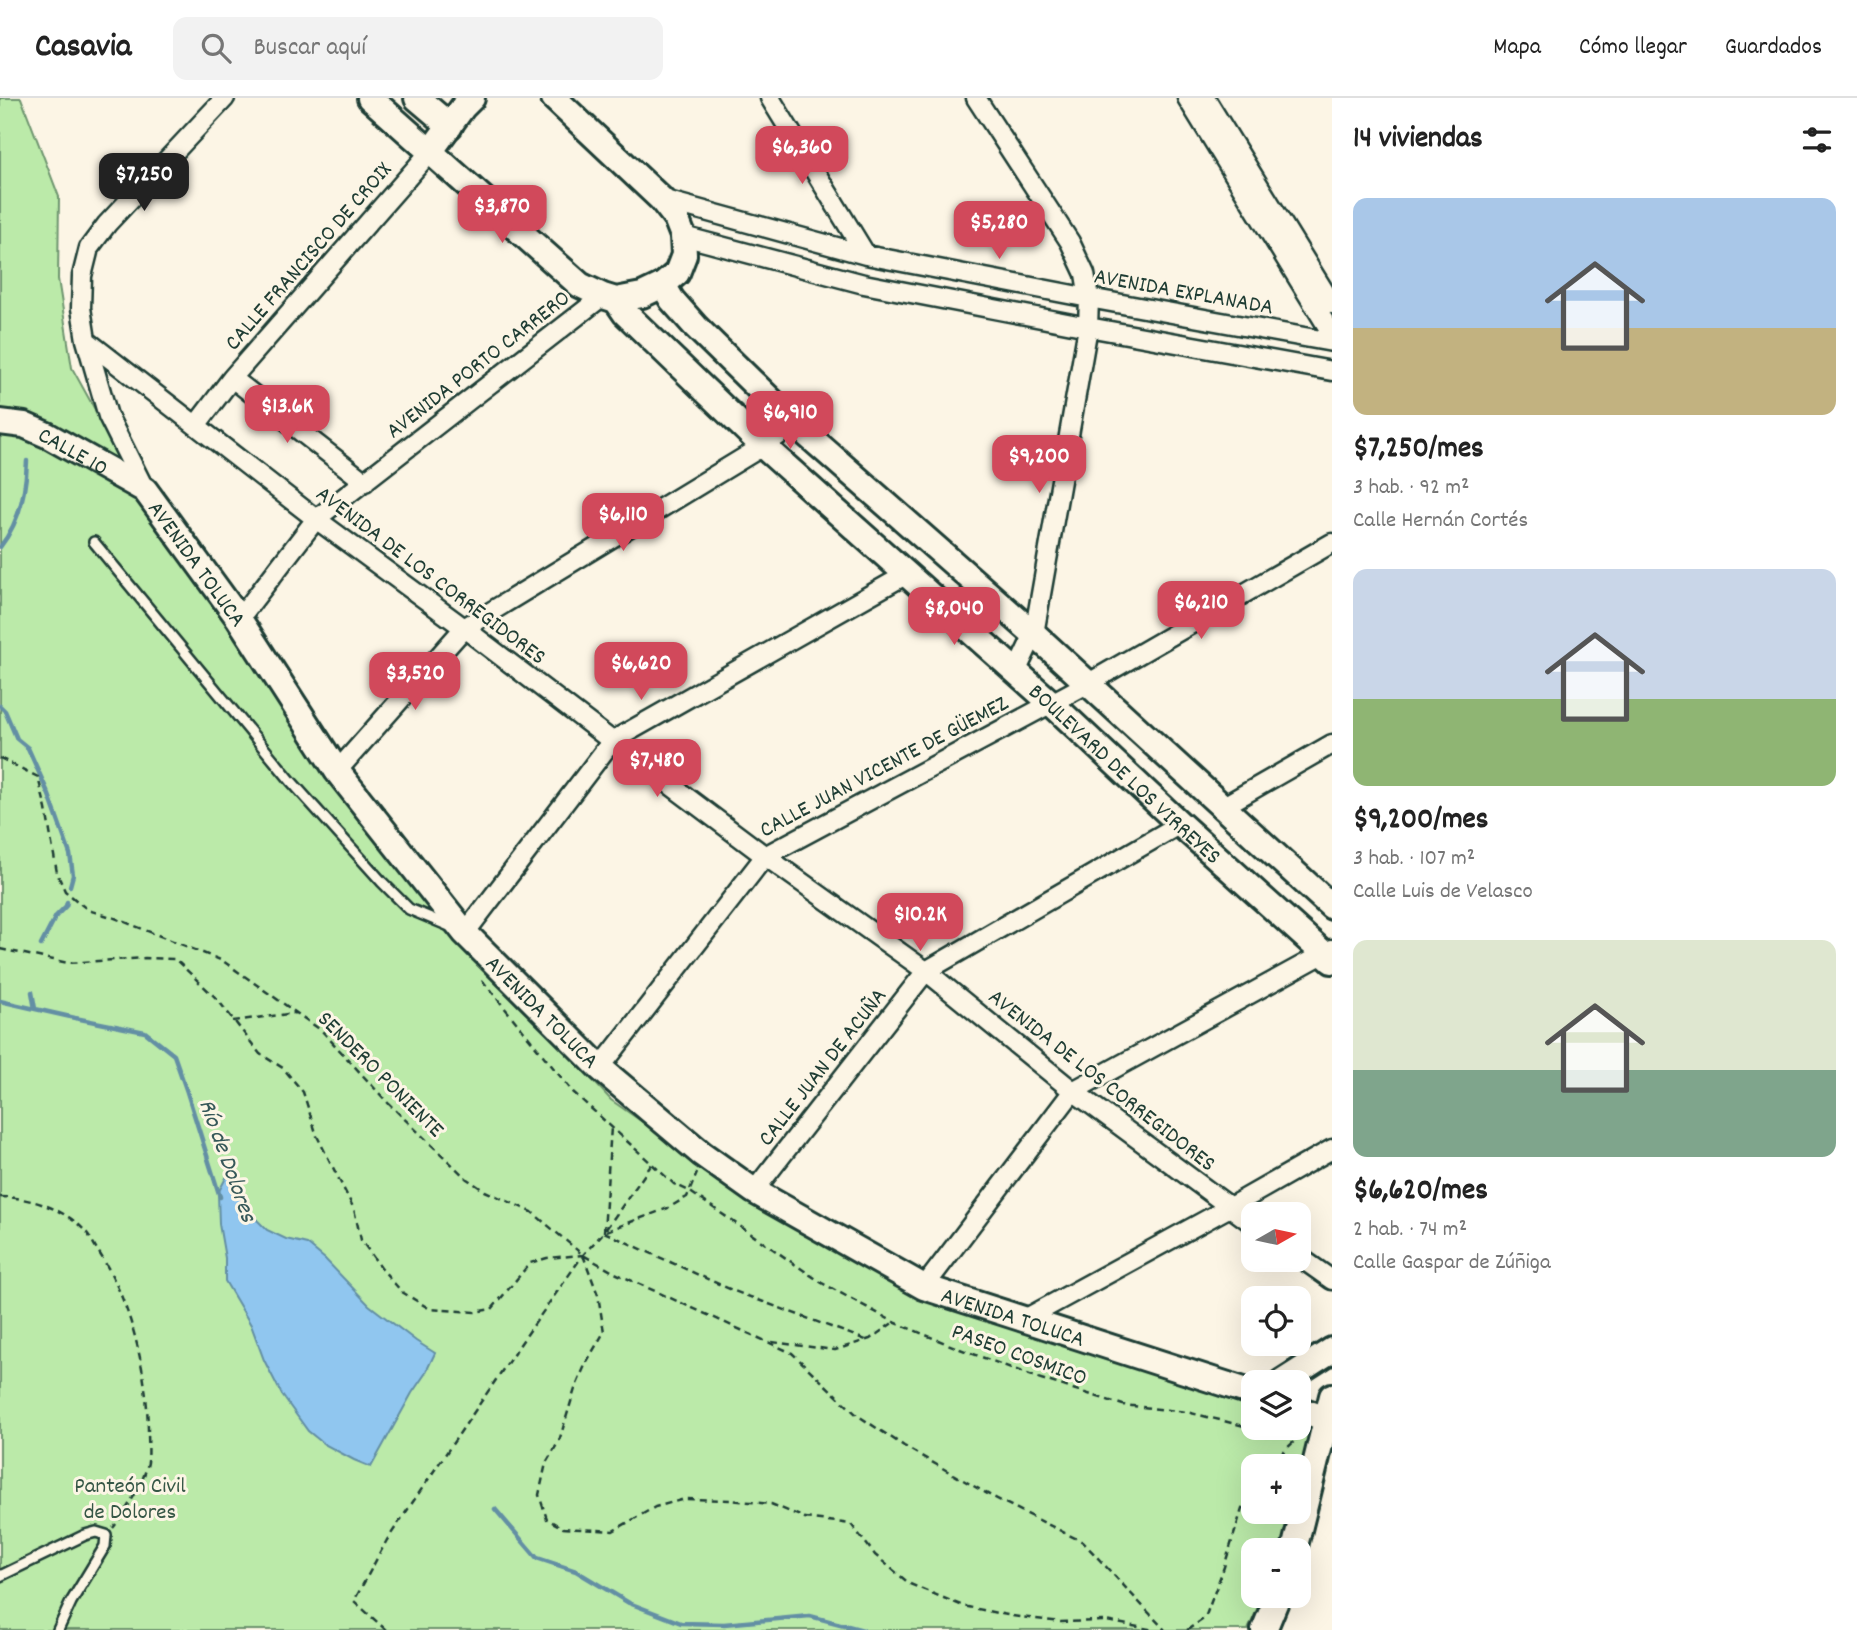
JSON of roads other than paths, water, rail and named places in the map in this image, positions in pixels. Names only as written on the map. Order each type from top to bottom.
[{"type":"street","name":"AVENIDA TOLUCA","points":[[225,98],[107,224],[89,248],[82,276],[81,308],[86,340],[108,416],[145,490],[239,619],[338,771],[464,933],[600,1068],[702,1154],[754,1191],[924,1287],[1241,1389]]},
{"type":"street","points":[[370,98],[430,152],[472,98]]},
{"type":"street","points":[[416,98],[450,126]]},
{"type":"street","points":[[554,98],[661,199],[676,218],[682,236],[684,255],[677,273],[663,285],[642,295],[609,298]]},
{"type":"street","points":[[770,98],[866,255]]},
{"type":"street","points":[[976,98],[1070,242],[1086,274],[1089,298],[1088,327],[1034,634],[1016,672]]},
{"type":"street","points":[[1187,98],[1332,334]]},
{"type":"street","points":[[1205,98],[1332,304]]},
{"type":"street","name":"BOULEVARD DE LOS VIRREYES","points":[[430,152],[580,285],[609,298],[763,446],[1051,703],[1180,824],[1329,954]]},
{"type":"street","name":"CALLE FRANCISCO DE CROIX","points":[[197,424],[232,378],[430,152]]},
{"type":"street","name":"AVENIDA EXPLANADA","points":[[661,199],[866,255],[1332,342]]},
{"type":"street","points":[[682,236],[864,284],[1332,371]]},
{"type":"street","name":"BOULEVARD DE LOS VIRREYES","points":[[663,285],[672,300],[696,327],[795,424],[1034,634],[1332,907]]},
{"type":"street","name":"AVENIDA PORTO CARRERO","points":[[239,619],[316,519],[609,298]]},
{"type":"street","name":"AVENIDA DE LOS CORREGIDORES","points":[[86,340],[316,519],[765,856],[926,971],[1073,1091],[1241,1215]]},
{"type":"street","points":[[232,378],[365,482]]},
{"type":"street","name":"CALLE 10","points":[[0,422],[24,425],[47,435],[145,490]]},
{"type":"street","points":[[338,771],[464,628],[795,424]]},
{"type":"street","name":"CALLE JUAN VICENTE DE GÜEMEZ","points":[[600,1068],[765,856],[1087,684],[1332,543]]},
{"type":"street","points":[[464,933],[612,741],[906,574]]},
{"type":"street","points":[[1222,807],[1332,744]]},
{"type":"street","name":"CALLE JUAN DE ACUÑA","points":[[754,1191],[926,971],[1180,824]]},
{"type":"street","points":[[924,1287],[1073,1091],[1329,954]]},
{"type":"street","points":[[1023,1320],[1332,1149]]},
{"type":"street","points":[[1311,1265],[1332,1280]]},
{"type":"street","points":[[1301,1370],[1332,1350]]},
{"type":"street","points":[[1297,1538],[1330,1407],[1311,1408]]},
{"type":"street","points":[[1264,1630],[1273,1608]]},
{"type":"lane","points":[[94,542],[291,781],[382,882],[409,909],[464,933]]},
{"type":"lane","points":[[0,1576],[85,1535],[96,1532],[106,1535],[105,1546],[71,1602],[58,1630]]},
{"type":"water","points":[[228,1174],[235,1175],[246,1209],[267,1230],[286,1239],[307,1244],[369,1305],[435,1353],[371,1467],[324,1444],[308,1431],[282,1395],[264,1360],[251,1325],[225,1281],[218,1193]]},
{"type":"waterway","points":[[0,547],[13,527],[21,506],[27,461]]},
{"type":"waterway","points":[[0,706],[5,711],[17,739],[28,748],[49,795],[70,854],[73,875],[70,886]]},
{"type":"waterway","points":[[41,945],[56,916],[67,902]]},
{"type":"waterway","points":[[32,992],[35,1009]]},
{"type":"waterway","name":"Río de Dolores","points":[[0,1001],[145,1032],[174,1055],[220,1197]]},
{"type":"waterway","name":"Río de Dolores","points":[[495,1509],[537,1558],[576,1571],[629,1603],[681,1623],[724,1624],[810,1616],[863,1630]]},
{"type":"park label","name":"Panteón Civil de Dolores","points":[[130,1497]]}]
